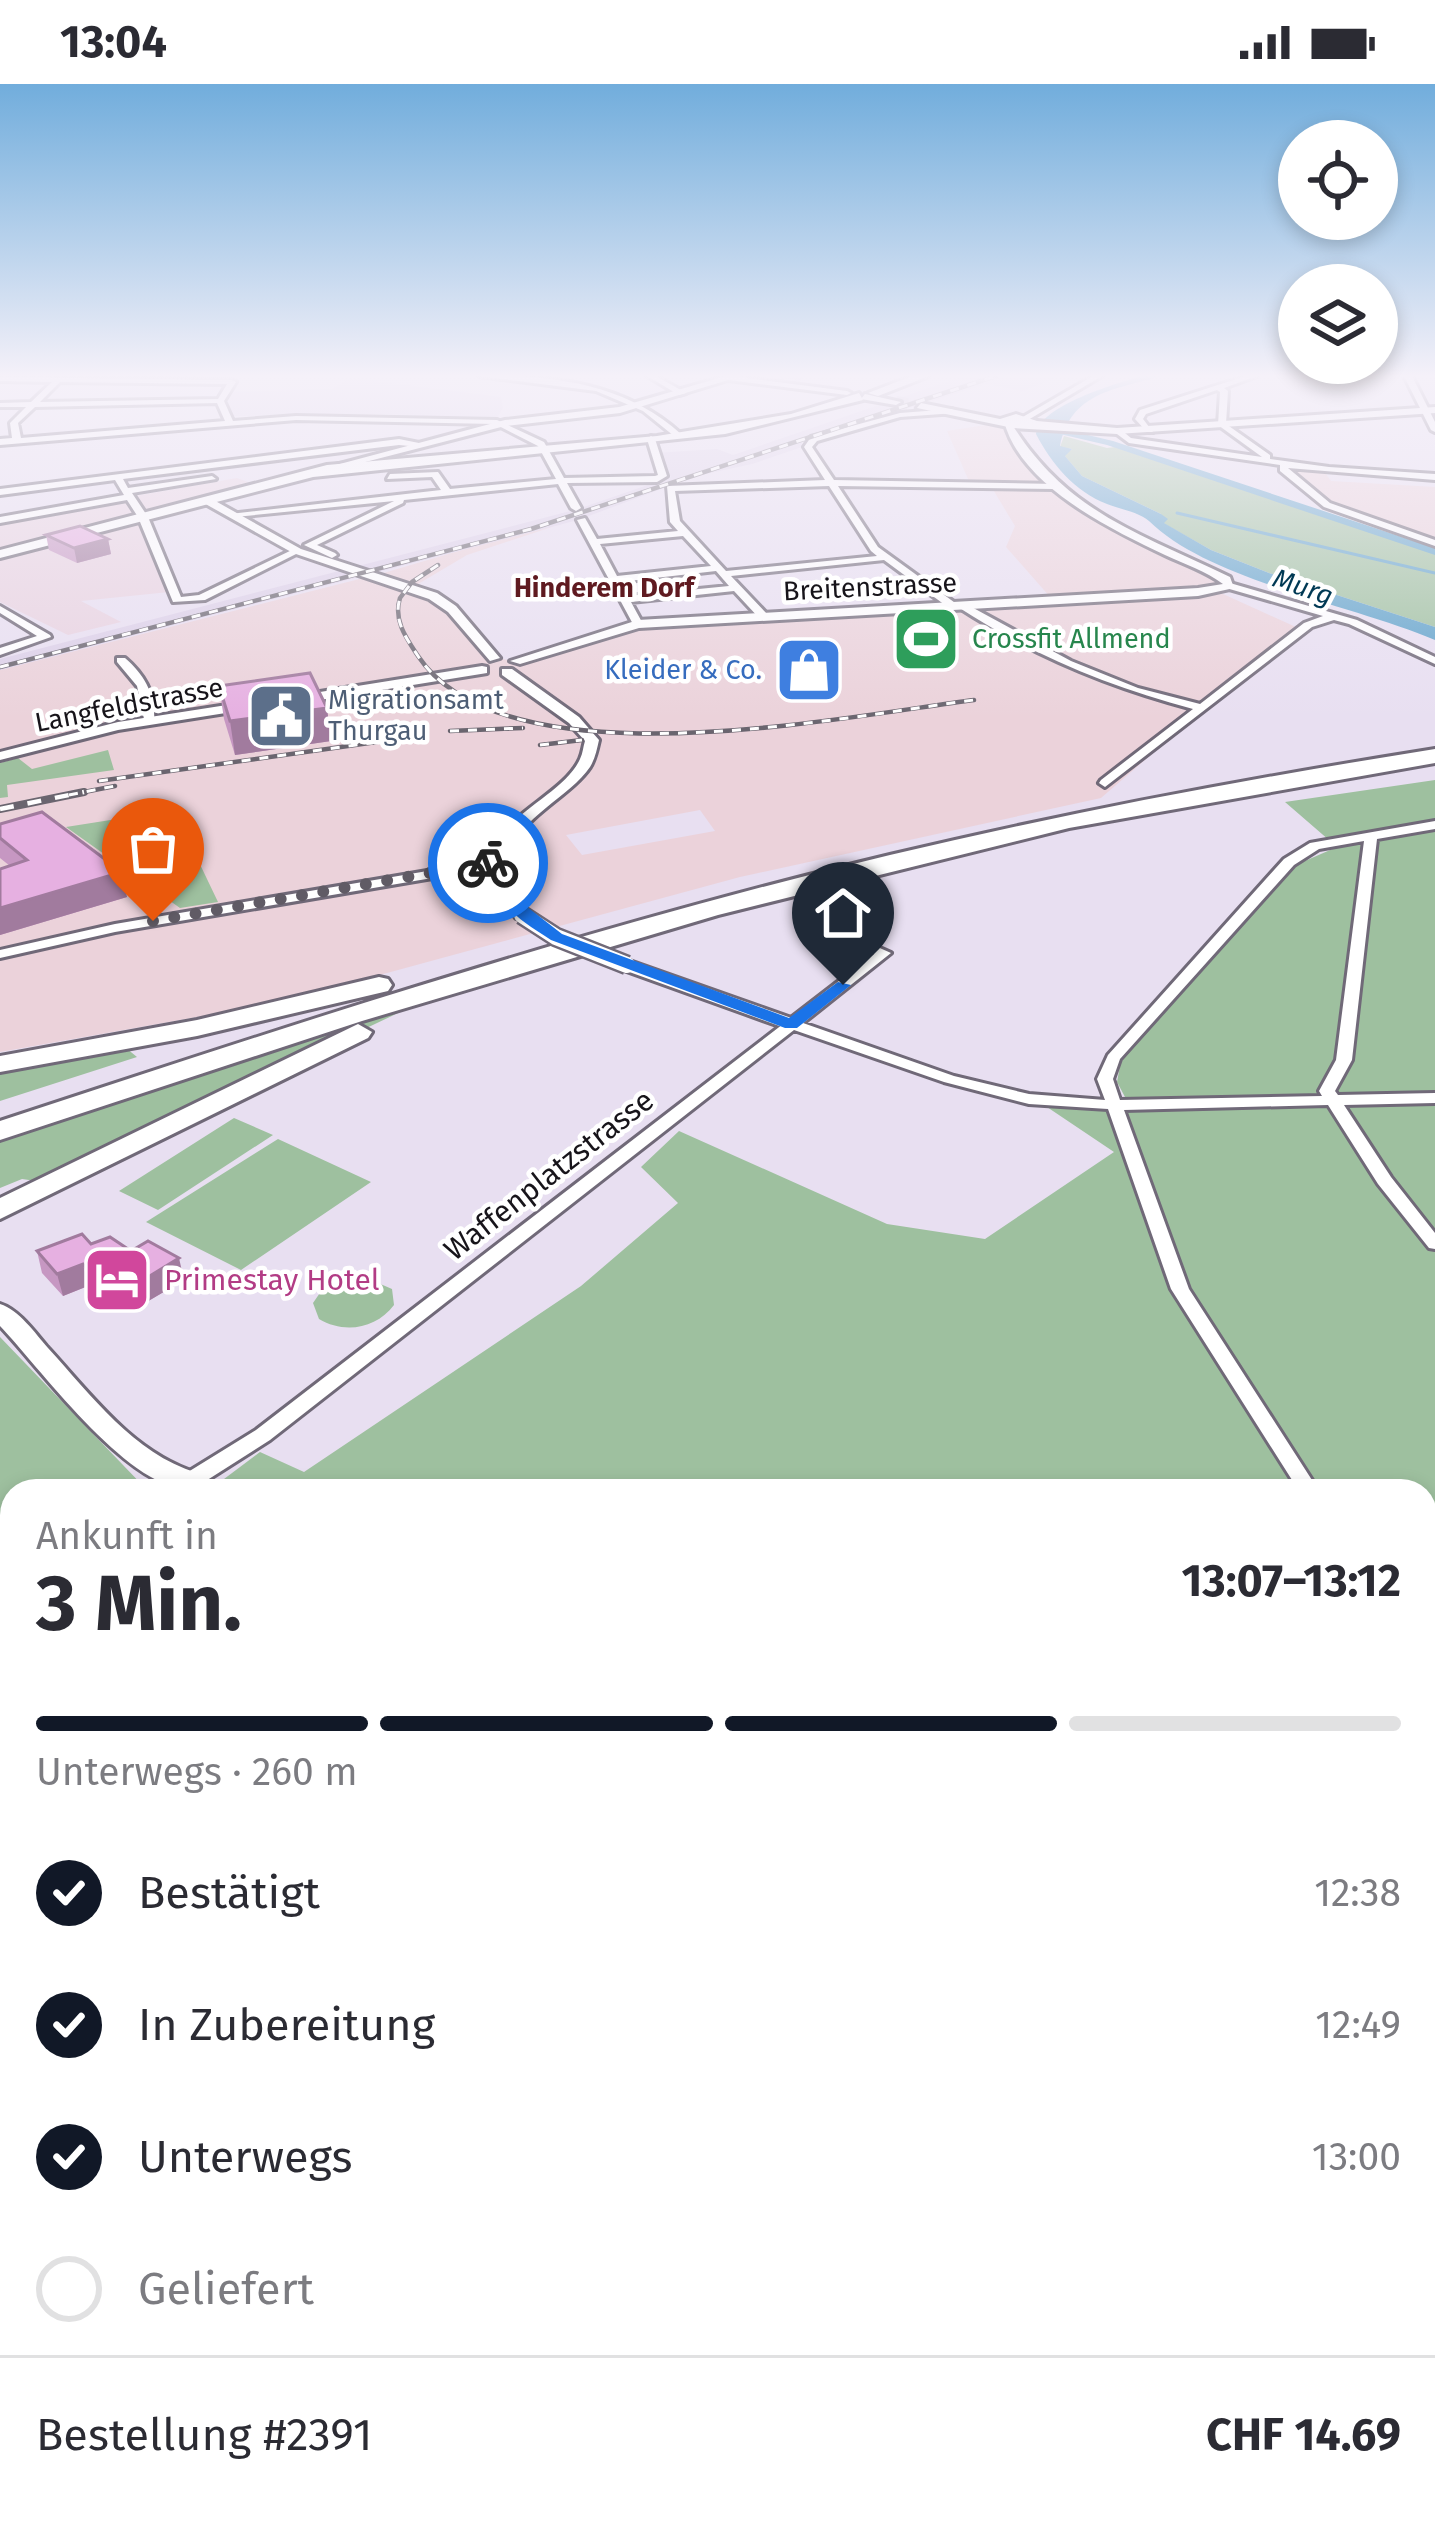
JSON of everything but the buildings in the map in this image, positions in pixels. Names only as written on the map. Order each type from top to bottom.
[{"type":"highway","points":[[0,1114],[486,959],[755,883],[990,826],[1252,773],[1435,745]]},
{"type":"highway","points":[[0,1131],[585,945],[1019,832],[1244,786],[1435,756]]},
{"type":"highway","points":[[0,1210],[343,1039],[585,945]]},
{"type":"highway","points":[[0,1064],[232,1021],[486,959]]},
{"type":"main road","points":[[0,554],[243,490]]},
{"type":"main road","points":[[0,1296],[29,1338],[124,1446],[170,1479]]},
{"type":"main road","points":[[0,1312],[29,1338]]},
{"type":"street","points":[[124,490],[143,517],[176,598],[184,602],[297,551]]},
{"type":"street","points":[[0,520],[146,490]]},
{"type":"street","points":[[235,514],[463,490]]},
{"type":"street","points":[[565,490],[576,508]]},
{"type":"street","points":[[670,490],[671,512],[683,533],[764,616]]},
{"type":"street","points":[[835,490],[882,558],[958,606],[1067,663],[1134,690],[1198,706]]},
{"type":"street","points":[[1062,490],[1230,586],[1334,616],[1435,661]]},
{"type":"street","points":[[1308,490],[1323,503],[1435,542]]},
{"type":"street","points":[[332,556],[309,544],[406,496]]},
{"type":"street","points":[[206,500],[297,551],[433,596],[452,609],[494,658],[512,666],[585,729],[593,750],[582,767],[509,838],[498,863],[506,897],[522,915],[556,937],[791,1024],[981,1088],[1029,1099],[1114,1105],[1435,1098]]},
{"type":"street","points":[[582,520],[638,624]]},
{"type":"street","points":[[596,542],[683,533]]},
{"type":"street","points":[[616,580],[882,558]]},
{"type":"street","name":"Breitenstrasse","points":[[512,666],[638,624],[1198,592],[1230,586]]},
{"type":"street","points":[[627,599],[738,588]]},
{"type":"street","points":[[0,609],[46,637],[0,652]]},
{"type":"street","points":[[1106,783],[1198,706],[1308,625],[1334,616]]},
{"type":"street","points":[[482,670],[480,663],[494,658]]},
{"type":"street","points":[[121,660],[135,670],[146,688],[150,719]]},
{"type":"street","points":[[286,701],[512,666]]},
{"type":"street","name":"Langfeldstrasse","points":[[0,756],[150,719],[267,704]]},
{"type":"street","points":[[1301,1479],[1180,1288],[1105,1079],[1113,1058],[1289,862],[1315,847],[1435,825]]},
{"type":"street","points":[[1371,836],[1343,1060],[1327,1091],[1435,1244]]},
{"type":"street","points":[[0,954],[115,928],[498,863]]},
{"type":"street","name":"Waffenplatzstrasse","points":[[196,1479],[232,1459],[884,953],[859,944],[811,907]]},
{"type":"shaded area","points":[[167,490],[235,490],[0,551],[0,520]]},
{"type":"shaded area","points":[[632,490],[657,490],[578,520],[0,670],[0,659],[578,509]]},
{"type":"shaded area","points":[[993,490],[1067,490],[1077,502],[1230,586],[1056,603],[1223,594],[1309,633],[1205,708],[1101,798],[740,877],[365,979],[214,1014],[0,1052],[0,670],[387,572],[570,518],[576,519],[467,555],[413,587],[433,596],[494,658],[516,661],[611,630],[1051,598],[1006,547],[1015,526]],"holes":[[[700,810],[715,831],[582,855],[566,835]]]},
{"type":"shaded area","points":[[1312,490],[1435,490],[1435,540],[1323,500]]},
{"type":"shaded area","points":[[143,517],[169,592],[81,601],[121,622],[68,635],[0,602],[0,554]]},
{"type":"green space","points":[[1112,490],[1258,490],[1435,549],[1435,627],[1211,550],[1163,523],[1161,514]]},
{"type":"green space","points":[[108,750],[114,770],[7,785],[8,797],[0,798],[0,763],[18,758],[32,769]]},
{"type":"green space","points":[[1435,780],[1435,1479],[224,1479],[260,1452],[304,1472],[581,1286],[678,1203],[641,1167],[679,1131],[887,1224],[985,1239],[1114,1152],[1047,1107],[1133,1112],[1117,1082],[1121,1060],[1298,864],[1337,847],[1285,802]]},
{"type":"green space","points":[[174,810],[218,902],[180,908],[66,827]]},
{"type":"green space","points":[[417,1004],[43,1182],[22,1179],[0,1188],[0,1142]]},
{"type":"green space","points":[[126,1048],[137,1057],[0,1101],[0,1069]]},
{"type":"green space","points":[[234,1118],[273,1135],[158,1210],[119,1191]]},
{"type":"green space","points":[[278,1139],[371,1182],[241,1270],[146,1222]]},
{"type":"green space","points":[[362,1276],[392,1289],[394,1305],[387,1313],[359,1327],[339,1327],[319,1319],[313,1303],[324,1287]]},
{"type":"green space","points":[[0,1337],[136,1479],[0,1479]]},
{"type":"water","name":"Murg","points":[[1083,490],[1112,490],[1161,514],[1168,519],[1164,523],[1211,550],[1435,627],[1435,640],[1245,576],[1175,542],[1145,518]]},
{"type":"waterway","points":[[1251,490],[1435,552]]},
{"type":"waterway","points":[[1177,513],[1435,573]]},
{"type":"railway","points":[[0,667],[531,529],[648,490]]},
{"type":"railway","points":[[438,565],[412,582],[400,598],[398,614],[405,636],[418,656],[461,696],[523,720],[597,732],[679,733],[763,728],[974,700]]},
{"type":"railway","points":[[450,731],[523,728]]},
{"type":"railway","points":[[99,781],[412,737]]},
{"type":"railway","points":[[540,745],[582,740]]},
{"type":"railway","points":[[74,794],[115,786]]},
{"type":"railway","points":[[74,794],[84,792]]},
{"type":"railway","points":[[0,809],[74,794]]},
{"type":"railway","points":[[69,795],[74,794]]},
{"type":"way so far","points":[[153,921],[488,863]]},
{"type":"place","name":"Crossfit Allmend","points":[[926,639]]},
{"type":"place","name":"Kleider & Co.","points":[[809,670]]},
{"type":"place","name":"Migrationsamt Thurgau","points":[[281,716]]},
{"type":"place","name":"Primestay Hotel","points":[[117,1280]]},
{"type":"district","name":"Hinderem Dorf","points":[[604,588]]},
{"type":"route","points":[[488,863],[498,863],[500,884],[522,915],[556,937],[791,1024],[843,985]]}]
